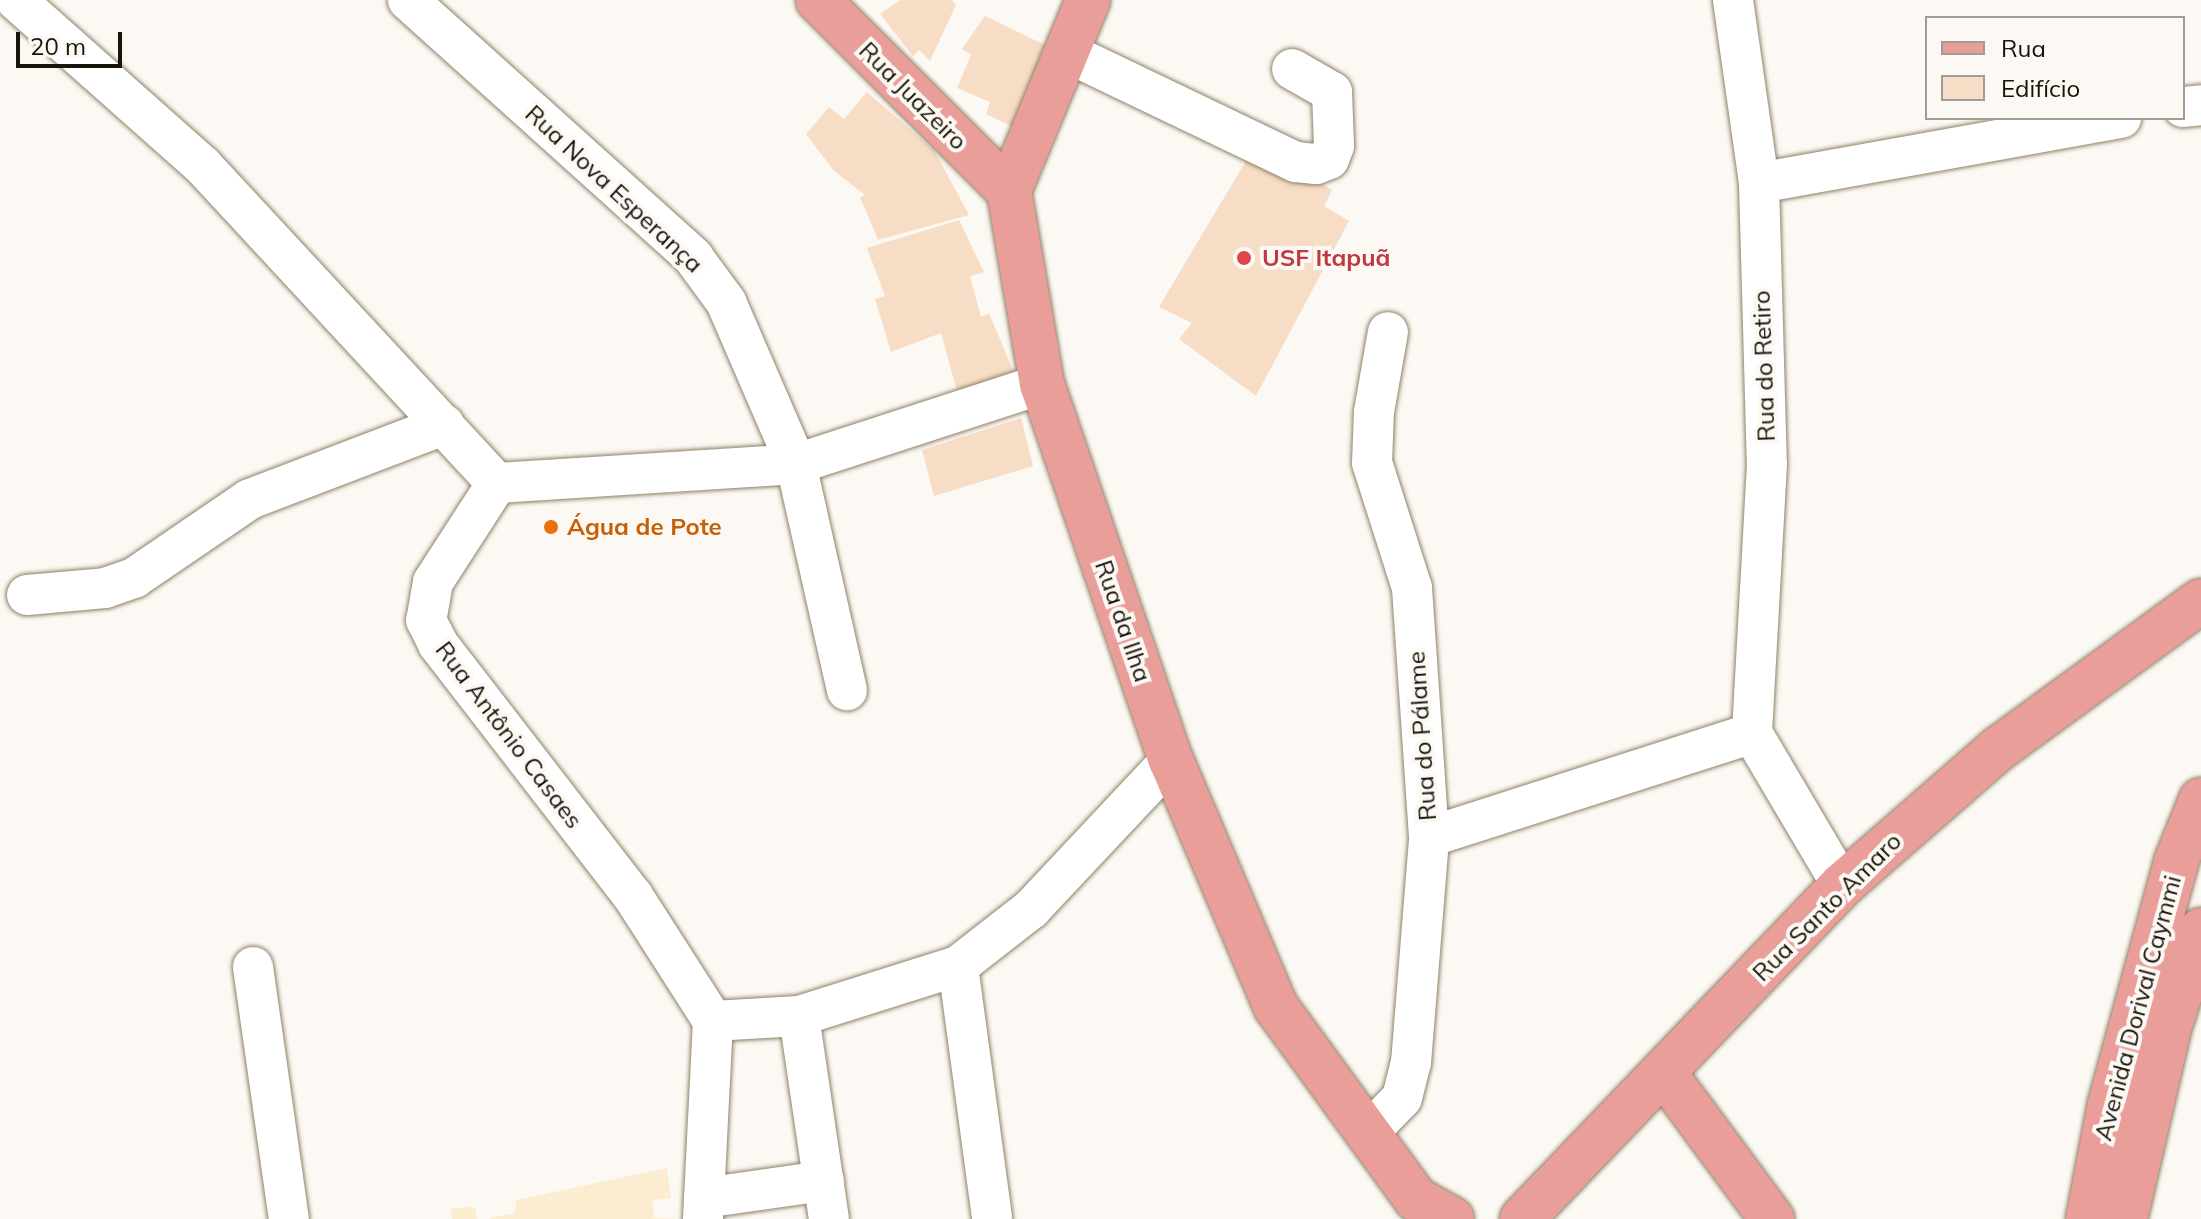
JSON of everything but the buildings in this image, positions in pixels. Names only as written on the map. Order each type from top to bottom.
[{"type":"main road","name":"Rua Juazeiro","points":[[818,0],[1009,191]]},
{"type":"main road","points":[[1009,191],[1088,0]]},
{"type":"main road","name":"Rua da Ilha","points":[[1009,191],[1042,384],[1171,760],[1276,1007],[1425,1212]]},
{"type":"main road","name":"Rua Santo Amaro","points":[[1522,1219],[1842,885],[1998,749],[2150,633],[2201,601]]},
{"type":"main road","name":"Avenida Dorival Caymmi","points":[[2088,1219],[2110,1104],[2176,862],[2201,800]]},
{"type":"main road","name":"Avenida Dorival Caymmi","points":[[2125,1219],[2169,1028],[2201,930]]},
{"type":"main road","points":[[1664,1073],[1772,1219]]},
{"type":"street","points":[[16,0],[203,166],[497,483],[796,464],[1042,384]]},
{"type":"street","name":"Rua Nova Esperança","points":[[408,0],[693,257],[726,302],[796,464],[847,690]]},
{"type":"street","name":"Rua do Retiro","points":[[1733,0],[1759,183],[1767,464],[1752,733]]},
{"type":"street","points":[[1066,52],[1296,162],[1316,164],[1329,159],[1334,146],[1332,92],[1292,69]]},
{"type":"street","points":[[1759,183],[2110,120]]},
{"type":"street","name":"Rua do Pálame","points":[[1369,1132],[1402,1098],[1411,1063],[1429,837],[1412,588],[1372,463],[1374,412],[1388,332]]},
{"type":"street","points":[[27,595],[105,588],[134,578],[250,499],[444,425]]},
{"type":"street","name":"Rua Antônio Casaes","points":[[497,483],[433,582],[425,604],[426,620],[438,644],[633,896],[713,1021]]},
{"type":"street","points":[[1429,837],[1752,733],[1842,885]]},
{"type":"street","points":[[799,1016],[827,1200],[704,1208],[713,1021],[799,1016],[886,993],[958,966],[1031,909],[1171,760]]},
{"type":"street","points":[[958,966],[992,1219]]},
{"type":"street","points":[[253,967],[289,1219]]},
{"type":"shaded area","points":[[667,1168],[671,1198],[653,1200],[654,1218],[682,1219],[488,1219],[515,1213],[516,1200]]},
{"type":"shaded area","points":[[475,1207],[477,1219],[452,1219],[451,1208]]},
{"type":"place","name":"USF Itapuã","points":[[1244,258]]},
{"type":"place","name":"Água de Pote","points":[[551,527]]}]
